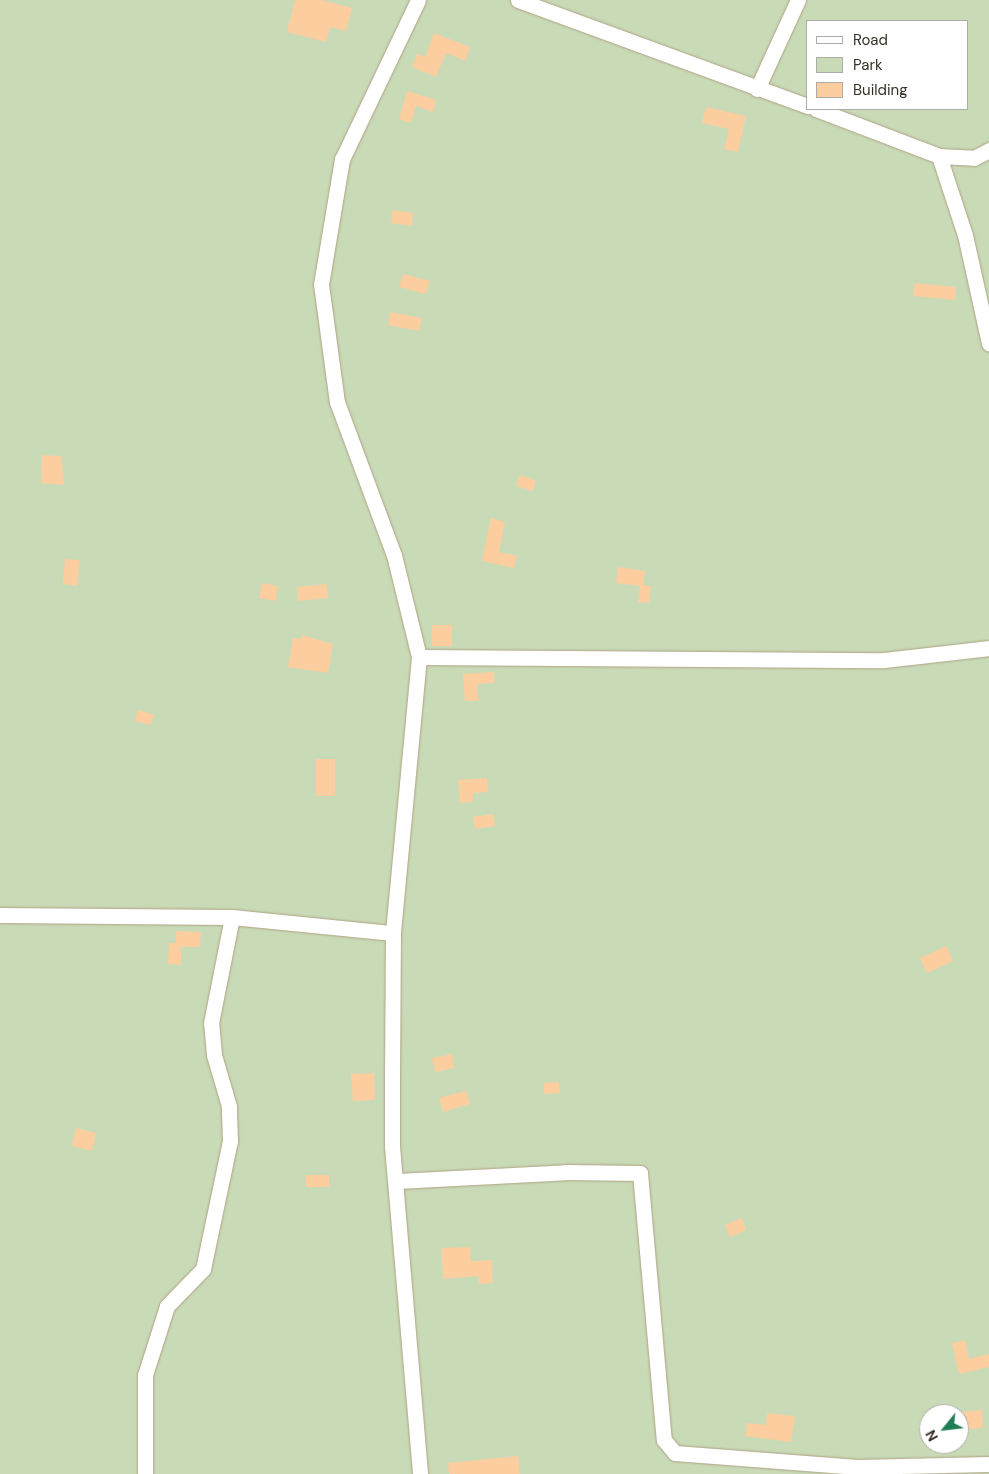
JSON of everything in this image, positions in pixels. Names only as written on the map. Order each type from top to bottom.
[{"type":"street","points":[[418,0],[342,159],[321,284],[337,402],[394,555],[419,657],[394,933],[392,1146],[397,1181],[420,1474]]},
{"type":"street","points":[[518,0],[806,105]]},
{"type":"street","points":[[757,89],[798,0]]},
{"type":"street","points":[[819,110],[939,156],[974,158],[989,150]]},
{"type":"street","points":[[939,156],[965,235],[989,343]]},
{"type":"street","points":[[419,657],[884,660],[989,648]]},
{"type":"street","points":[[0,915],[232,917],[394,933]]},
{"type":"street","points":[[145,1474],[145,1375],[167,1306],[203,1269],[230,1141],[228,1106],[214,1055],[211,1023],[232,917]]},
{"type":"street","points":[[397,1181],[576,1171],[640,1173],[664,1440],[675,1453],[857,1467],[989,1464]]},
{"type":"green space","points":[[0,0],[989,0],[989,1474],[0,1474]]},
{"type":"building","points":[[295,0],[322,0],[352,8],[346,31],[330,27],[326,42],[287,32]]},
{"type":"building","points":[[434,33],[470,47],[465,61],[446,53],[436,77],[412,67],[417,54],[425,57]]},
{"type":"building","points":[[407,91],[436,100],[433,112],[416,106],[411,123],[399,119]]},
{"type":"building","points":[[706,107],[746,116],[738,152],[724,149],[729,129],[702,123]]},
{"type":"building","points":[[393,210],[413,213],[412,226],[391,223]]},
{"type":"building","points":[[403,274],[430,281],[426,294],[399,287]]},
{"type":"building","points":[[914,283],[956,287],[955,300],[913,296]]},
{"type":"building","points":[[390,312],[422,318],[419,331],[388,325]]},
{"type":"building","points":[[42,455],[61,456],[64,485],[41,483]]},
{"type":"building","points":[[520,475],[536,481],[533,491],[516,486]]},
{"type":"building","points":[[491,518],[505,522],[499,552],[517,556],[514,568],[482,561]]},
{"type":"building","points":[[65,559],[80,560],[77,586],[63,584]]},
{"type":"building","points":[[618,567],[645,571],[643,585],[651,586],[649,603],[638,602],[640,586],[616,583]]},
{"type":"building","points":[[262,583],[278,586],[276,601],[259,598]]},
{"type":"building","points":[[327,584],[328,598],[298,601],[297,587]]},
{"type":"building","points":[[432,625],[452,625],[452,646],[432,646]]},
{"type":"building","points":[[302,635],[333,644],[328,673],[288,667],[293,638],[301,639]]},
{"type":"building","points":[[494,672],[494,683],[477,684],[478,701],[465,701],[463,674]]},
{"type":"building","points":[[138,710],[154,715],[151,725],[135,721]]},
{"type":"building","points":[[316,759],[335,759],[335,796],[316,796]]},
{"type":"building","points":[[487,778],[488,792],[473,793],[473,802],[460,803],[458,780]]},
{"type":"building","points":[[493,814],[495,826],[475,829],[473,817]]},
{"type":"building","points":[[176,931],[201,932],[200,947],[181,947],[181,965],[168,964],[169,943],[176,943]]},
{"type":"building","points":[[946,946],[953,961],[927,973],[920,958]]},
{"type":"building","points":[[452,1054],[454,1068],[435,1072],[432,1058]]},
{"type":"building","points":[[374,1073],[375,1100],[353,1101],[351,1074]]},
{"type":"building","points":[[559,1082],[560,1093],[544,1094],[544,1083]]},
{"type":"building","points":[[466,1091],[470,1104],[443,1112],[439,1098]]},
{"type":"building","points":[[76,1128],[96,1133],[92,1151],[72,1146]]},
{"type":"building","points":[[306,1175],[329,1175],[329,1187],[306,1187]]},
{"type":"building","points":[[742,1218],[746,1230],[730,1237],[725,1225]]},
{"type":"building","points":[[470,1247],[471,1261],[492,1260],[493,1283],[479,1284],[478,1276],[443,1279],[441,1248]]},
{"type":"building","points":[[965,1340],[969,1359],[989,1354],[989,1367],[959,1374],[952,1343]]},
{"type":"building","points":[[982,1410],[983,1428],[969,1429],[969,1411]]},
{"type":"building","points":[[767,1413],[795,1416],[791,1442],[745,1436],[747,1423],[766,1425]]},
{"type":"building","points":[[518,1456],[520,1474],[449,1474],[448,1463]]}]
